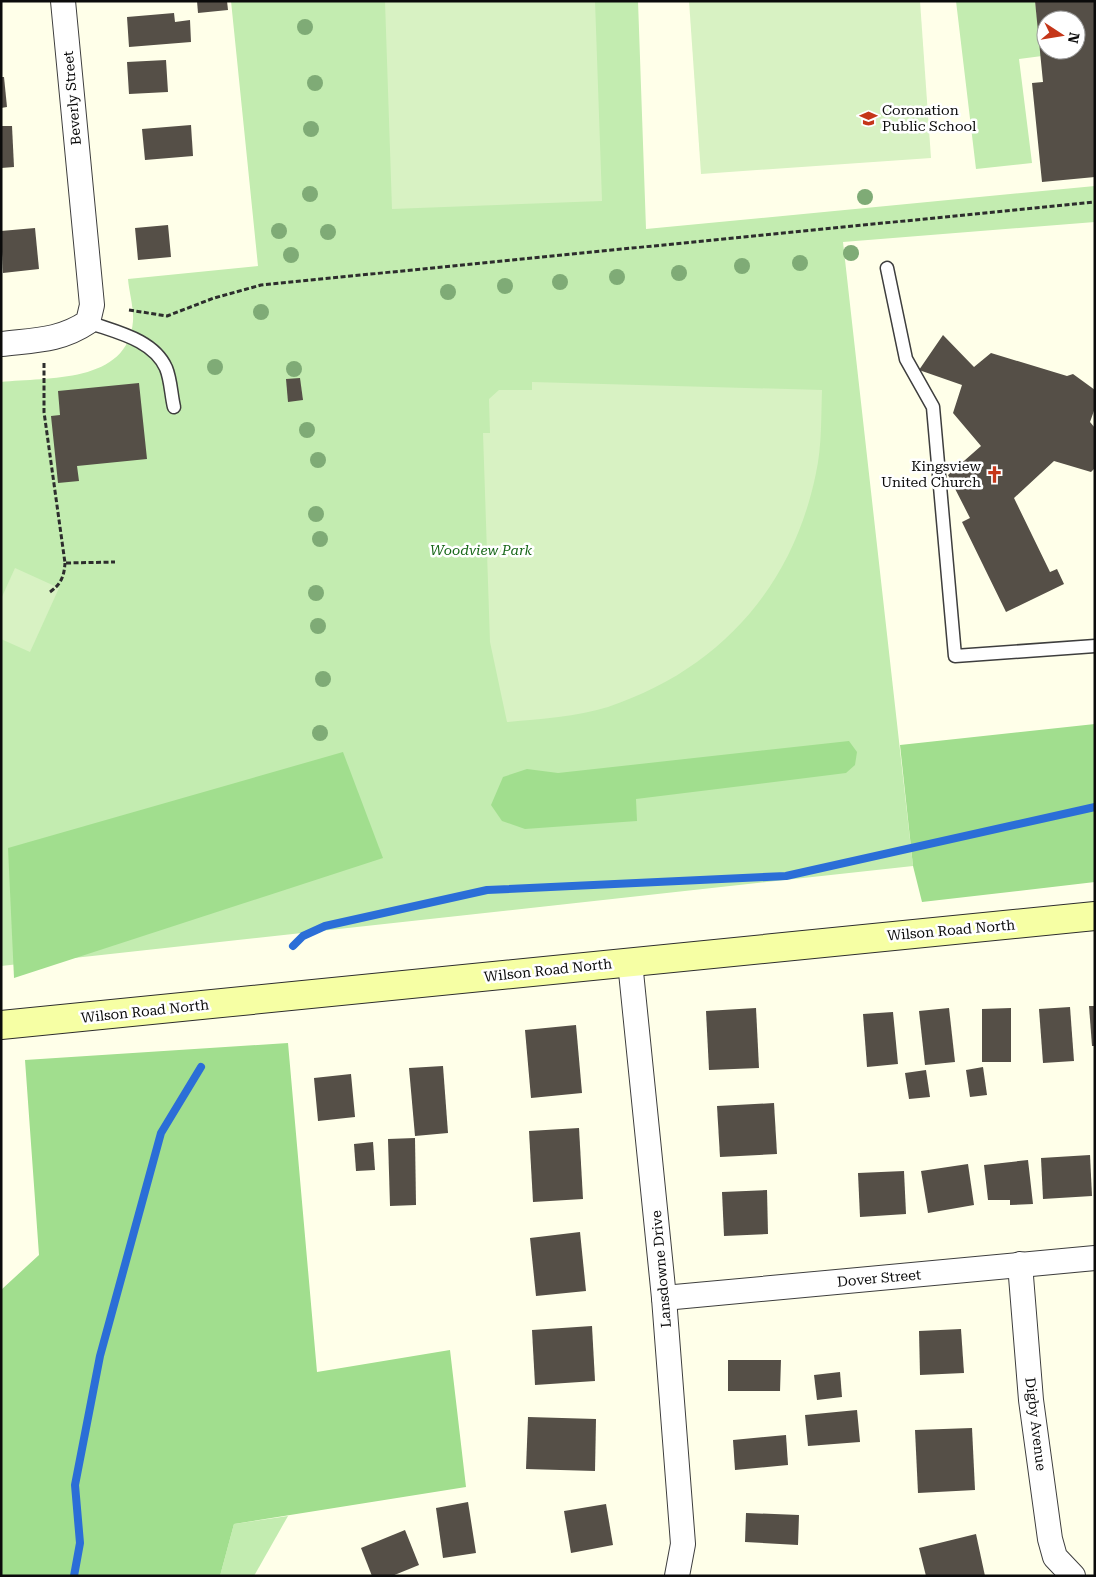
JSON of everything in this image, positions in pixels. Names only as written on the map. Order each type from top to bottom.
[{"type":"main road","name":"Wilson Road North","points":[[1,1025],[1095,916]]},
{"type":"street","name":"Beverly Street","points":[[63,1],[92,305],[88,322]]},
{"type":"street","points":[[1,344],[59,338],[88,322]]},
{"type":"street","name":"Lansdowne Drive","points":[[630,962],[664,1298],[683,1544],[677,1576]]},
{"type":"street","name":"Dover Street","points":[[664,1298],[1095,1258]]},
{"type":"street","name":"Digby Avenue","points":[[1020,1264],[1031,1400],[1050,1539],[1055,1557],[1073,1576]]},
{"type":"lane","points":[[887,268],[906,359],[933,407],[955,656],[1095,646]]},
{"type":"lane","points":[[88,322],[142,342],[155,353],[166,368],[174,406]]},
{"type":"path","points":[[128,310],[168,316],[214,298],[261,285],[1095,202]]},
{"type":"path","points":[[45,374],[44,412],[65,563],[64,575],[59,586],[50,592]]},
{"type":"path","points":[[65,563],[115,562]]},
{"type":"green space","name":"Woodview Park","points":[[231,1],[638,1],[646,229],[1095,186],[1095,222],[843,242],[913,866],[1,966],[1,382],[62,377],[83,373],[101,367],[117,356],[128,342],[133,321],[128,279],[258,266]]},
{"type":"green space","points":[[385,1],[595,1],[602,201],[392,209]]},
{"type":"green space","points":[[689,1],[920,1],[931,158],[701,174]]},
{"type":"green space","points":[[956,1],[1035,1],[1036,57],[1019,59],[1032,163],[976,169]]},
{"type":"green space","points":[[532,382],[822,390],[820,442],[816,473],[805,514],[789,552],[769,587],[745,619],[717,647],[684,671],[648,691],[608,707],[545,719],[507,722],[490,642],[483,433],[490,433],[489,399],[499,390],[532,390]]},
{"type":"green space","points":[[15,568],[59,588],[30,652],[1,639],[1,599]]},
{"type":"green space","points":[[1095,724],[1095,882],[922,902],[913,866],[900,745]]},
{"type":"green space","points":[[849,741],[857,752],[855,765],[846,773],[636,799],[637,821],[525,829],[502,821],[491,805],[503,777],[527,769],[558,773]]},
{"type":"green space","points":[[343,752],[383,858],[14,978],[8,848]]},
{"type":"green space","points":[[288,1043],[317,1372],[450,1350],[466,1487],[234,1524],[220,1576],[1,1576],[1,1290],[39,1255],[25,1060]]},
{"type":"green space","points":[[288,1516],[254,1576],[220,1576],[234,1524]]},
{"type":"building","points":[[197,1],[227,1],[228,10],[198,13]]},
{"type":"building","points":[[1035,1],[1095,1],[1095,177],[1042,182],[1032,83],[1043,82],[1041,60],[1086,60],[1086,10],[1036,11]]},
{"type":"building","points":[[174,13],[175,22],[190,20],[191,42],[129,47],[127,17]]},
{"type":"building","points":[[166,60],[168,92],[129,94],[127,62]]},
{"type":"building","points":[[1,77],[4,77],[7,107],[1,108]]},
{"type":"building","points":[[191,125],[193,156],[145,160],[142,129]]},
{"type":"building","points":[[1,126],[12,126],[14,167],[1,168]]},
{"type":"building","points":[[168,225],[171,257],[138,260],[135,228]]},
{"type":"building","points":[[35,228],[39,269],[3,273],[1,231]]},
{"type":"building","name":"Kingsview United Church","points":[[943,335],[974,367],[991,353],[1067,376],[1073,374],[1095,390],[1095,408],[1090,422],[1095,428],[1095,468],[1091,472],[1054,461],[1014,498],[1050,572],[1057,569],[1064,584],[1006,612],[962,522],[970,518],[948,475],[981,446],[953,413],[962,385],[919,370]]},
{"type":"building","points":[[300,378],[303,400],[288,402],[286,379]]},
{"type":"building","points":[[139,383],[147,459],[77,466],[79,481],[58,483],[51,416],[60,415],[58,391]]},
{"type":"building","points":[[1089,1006],[1095,1006],[1095,1046],[1092,1046]]},
{"type":"building","points":[[1070,1007],[1074,1061],[1043,1063],[1039,1009]]},
{"type":"building","points":[[756,1008],[759,1068],[709,1070],[706,1011]]},
{"type":"building","points":[[949,1008],[955,1062],[925,1065],[919,1011]]},
{"type":"building","points":[[1011,1008],[1011,1062],[982,1062],[982,1009]]},
{"type":"building","points":[[893,1012],[898,1064],[867,1067],[863,1014]]},
{"type":"building","points":[[576,1025],[582,1093],[531,1098],[525,1030]]},
{"type":"building","points":[[443,1066],[448,1133],[415,1136],[409,1068]]},
{"type":"building","points":[[983,1067],[987,1095],[970,1097],[966,1070]]},
{"type":"building","points":[[926,1070],[930,1097],[909,1099],[905,1073]]},
{"type":"building","points":[[351,1074],[355,1117],[318,1121],[314,1078]]},
{"type":"building","points":[[774,1103],[777,1154],[720,1157],[717,1106]]},
{"type":"building","points":[[579,1128],[583,1199],[533,1202],[529,1131]]},
{"type":"building","points":[[415,1138],[416,1205],[390,1206],[388,1139]]},
{"type":"building","points":[[373,1142],[375,1170],[356,1171],[354,1144]]},
{"type":"building","points":[[1090,1155],[1092,1196],[1043,1199],[1041,1158]]},
{"type":"building","points":[[1028,1160],[1033,1204],[1010,1205],[1010,1200],[988,1200],[984,1165]]},
{"type":"building","points":[[968,1164],[974,1205],[928,1213],[921,1171]]},
{"type":"building","points":[[904,1171],[906,1214],[860,1217],[858,1173]]},
{"type":"building","points":[[767,1190],[768,1234],[724,1236],[722,1192]]},
{"type":"building","points":[[580,1232],[586,1291],[536,1296],[530,1238]]},
{"type":"building","points":[[592,1326],[595,1381],[535,1385],[532,1330]]},
{"type":"building","points":[[961,1329],[964,1373],[920,1375],[919,1331]]},
{"type":"building","points":[[728,1360],[781,1360],[780,1391],[728,1391]]},
{"type":"building","points":[[840,1372],[842,1397],[817,1400],[814,1375]]},
{"type":"building","points":[[857,1410],[860,1442],[808,1446],[805,1415]]},
{"type":"building","points":[[528,1417],[596,1419],[595,1471],[526,1469]]},
{"type":"building","points":[[972,1428],[975,1490],[918,1493],[915,1430]]},
{"type":"building","points":[[786,1435],[788,1465],[735,1470],[733,1440]]},
{"type":"building","points":[[468,1502],[476,1553],[443,1558],[436,1508]]},
{"type":"building","points":[[606,1504],[613,1545],[571,1553],[564,1511]]},
{"type":"building","points":[[746,1513],[799,1515],[798,1545],[745,1542]]},
{"type":"building","points":[[405,1530],[419,1565],[392,1576],[372,1576],[361,1548]]},
{"type":"building","points":[[976,1534],[985,1576],[926,1576],[919,1548]]},
{"type":"waterway","points":[[293,946],[303,936],[325,926],[487,890],[786,876],[1095,807]]},
{"type":"waterway","points":[[74,1576],[80,1543],[75,1485],[100,1356],[161,1133],[201,1067]]},
{"type":"place","name":"Coronation Public School","points":[[868,118]]},
{"type":"place","name":"Kingsview United Church","points":[[995,474]]}]
